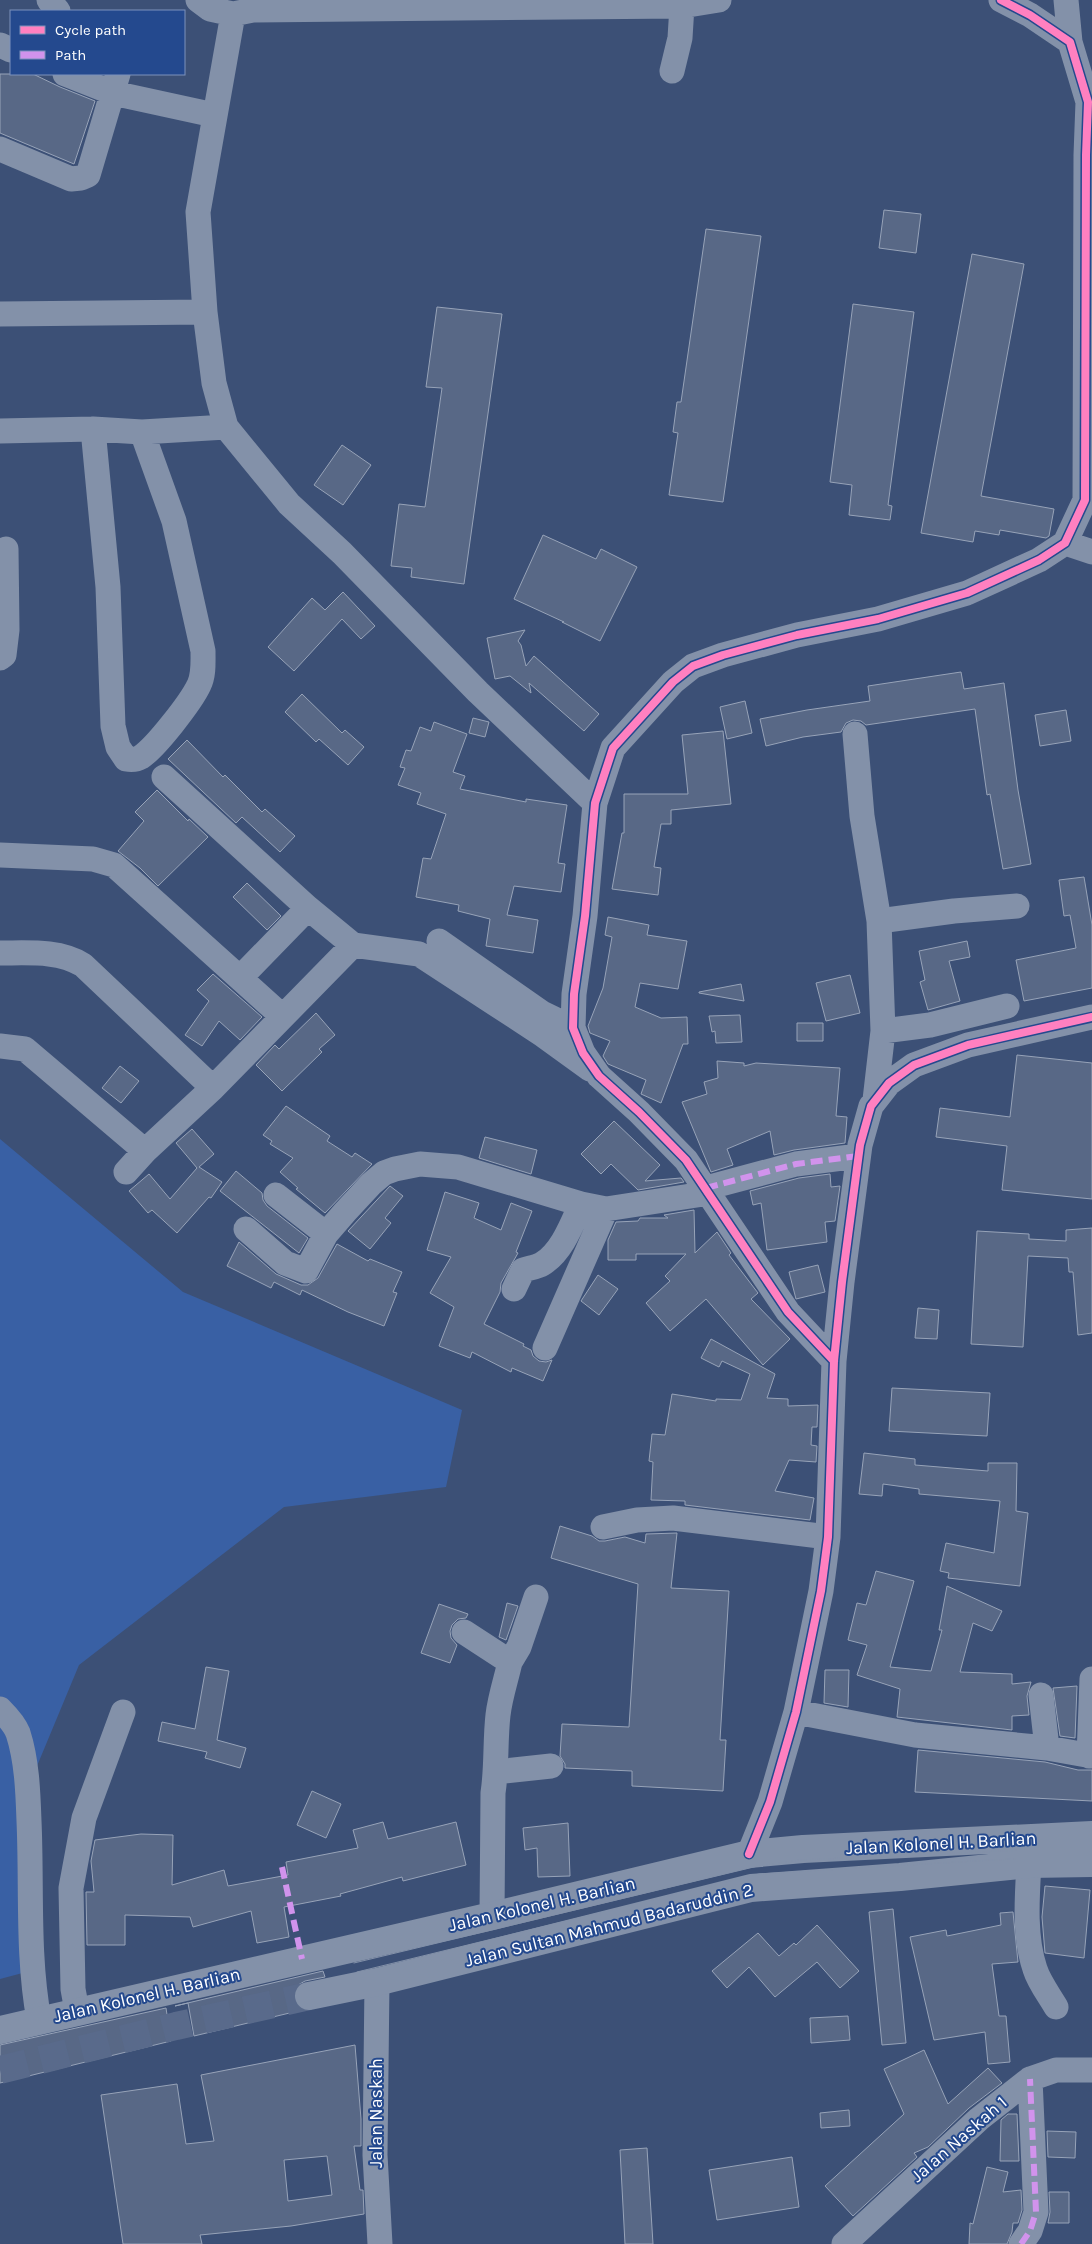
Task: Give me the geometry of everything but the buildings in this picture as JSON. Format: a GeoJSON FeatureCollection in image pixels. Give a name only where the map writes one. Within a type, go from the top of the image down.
{"type":"FeatureCollection","features":[{"type":"Feature","properties":{"kind":"highway","name":"Jalan Kolonel H. Barlian"},"geometry":{"type":"LineString","coordinates":[[0,2030],[492,1916],[749,1854],[804,1849],[1092,1835]]}},
{"type":"Feature","properties":{"kind":"highway","name":"Jalan Sultan Mahmud Badaruddin 2"},"geometry":{"type":"LineString","coordinates":[[309,1996],[377,1982],[751,1888],[900,1877],[1029,1864],[1092,1863]]}},
{"type":"Feature","properties":{"kind":"street"},"geometry":{"type":"LineString","coordinates":[[49,0],[57,10]]}},
{"type":"Feature","properties":{"kind":"street"},"geometry":{"type":"LineString","coordinates":[[595,803],[478,692],[342,553],[289,504],[226,427],[214,382],[205,312],[198,212],[214,115],[227,6],[682,6],[719,0]]}},
{"type":"Feature","properties":{"kind":"street"},"geometry":{"type":"LineString","coordinates":[[1001,0],[1030,15],[1070,42]]}},
{"type":"Feature","properties":{"kind":"street"},"geometry":{"type":"LineString","coordinates":[[599,1076],[583,1053],[573,1028],[574,994],[585,916],[595,803],[612,748],[673,682],[694,666],[723,655],[797,635],[878,619],[967,593],[1040,560],[1065,543],[1085,500],[1089,427],[1085,354],[1086,155],[1090,98],[1070,42],[1066,0]]}},
{"type":"Feature","properties":{"kind":"street"},"geometry":{"type":"LineString","coordinates":[[672,71],[680,38],[682,6]]}},
{"type":"Feature","properties":{"kind":"street"},"geometry":{"type":"LineString","coordinates":[[73,75],[114,80],[214,115]]}},
{"type":"Feature","properties":{"kind":"street"},"geometry":{"type":"LineString","coordinates":[[0,149],[71,179],[88,175],[114,80]]}},
{"type":"Feature","properties":{"kind":"street"},"geometry":{"type":"LineString","coordinates":[[0,314],[205,312]]}},
{"type":"Feature","properties":{"kind":"street"},"geometry":{"type":"LineString","coordinates":[[0,431],[94,439],[144,438],[226,427]]}},
{"type":"Feature","properties":{"kind":"street"},"geometry":{"type":"LineString","coordinates":[[94,439],[108,588],[113,726],[122,754],[126,759],[132,760],[139,758],[150,750],[190,700],[199,684],[203,666],[203,651],[174,522],[144,438]]}},
{"type":"Feature","properties":{"kind":"street"},"geometry":{"type":"LineString","coordinates":[[1065,543],[1092,552]]}},
{"type":"Feature","properties":{"kind":"street"},"geometry":{"type":"LineString","coordinates":[[0,658],[4,655],[7,630],[6,549]]}},
{"type":"Feature","properties":{"kind":"street"},"geometry":{"type":"LineString","coordinates":[[854,734],[862,816],[879,921],[883,1031],[875,1100]]}},
{"type":"Feature","properties":{"kind":"street"},"geometry":{"type":"LineString","coordinates":[[164,777],[308,908],[353,946],[419,954],[542,1035],[599,1076],[639,1112],[686,1160],[708,1190],[788,1312],[834,1361]]}},
{"type":"Feature","properties":{"kind":"street"},"geometry":{"type":"LineString","coordinates":[[0,855],[93,859],[114,864],[282,1016]]}},
{"type":"Feature","properties":{"kind":"street"},"geometry":{"type":"LineString","coordinates":[[879,921],[954,911],[1017,906]]}},
{"type":"Feature","properties":{"kind":"street"},"geometry":{"type":"LineString","coordinates":[[240,978],[308,908]]}},
{"type":"Feature","properties":{"kind":"street"},"geometry":{"type":"LineString","coordinates":[[439,941],[542,1013],[573,1028]]}},
{"type":"Feature","properties":{"kind":"street"},"geometry":{"type":"LineString","coordinates":[[126,1172],[145,1151],[213,1088],[353,946]]}},
{"type":"Feature","properties":{"kind":"street"},"geometry":{"type":"LineString","coordinates":[[0,953],[46,953],[70,957],[83,966],[213,1088]]}},
{"type":"Feature","properties":{"kind":"street"},"geometry":{"type":"LineString","coordinates":[[883,1031],[930,1025],[1007,1006]]}},
{"type":"Feature","properties":{"kind":"street"},"geometry":{"type":"LineString","coordinates":[[749,1854],[770,1802],[796,1712],[821,1591],[828,1537],[834,1361],[858,1156],[871,1106],[889,1083],[914,1065],[968,1045],[1092,1017]]}},
{"type":"Feature","properties":{"kind":"street"},"geometry":{"type":"LineString","coordinates":[[0,1046],[25,1048],[145,1151]]}},
{"type":"Feature","properties":{"kind":"street"},"geometry":{"type":"LineString","coordinates":[[246,1229],[285,1263],[305,1272],[326,1234],[371,1184],[384,1173],[395,1168],[420,1164],[458,1167],[581,1204],[606,1209],[708,1190],[796,1164],[858,1156]]}},
{"type":"Feature","properties":{"kind":"street"},"geometry":{"type":"LineString","coordinates":[[276,1195],[326,1234]]}},
{"type":"Feature","properties":{"kind":"street"},"geometry":{"type":"LineString","coordinates":[[514,1289],[523,1270],[542,1264],[562,1243],[581,1204]]}},
{"type":"Feature","properties":{"kind":"street"},"geometry":{"type":"LineString","coordinates":[[545,1348],[606,1209]]}},
{"type":"Feature","properties":{"kind":"street"},"geometry":{"type":"LineString","coordinates":[[603,1527],[638,1520],[673,1518],[828,1537]]}},
{"type":"Feature","properties":{"kind":"street"},"geometry":{"type":"LineString","coordinates":[[492,1916],[493,1792],[496,1772],[494,1758],[498,1714],[510,1662],[519,1647],[536,1597]]}},
{"type":"Feature","properties":{"kind":"street"},"geometry":{"type":"LineString","coordinates":[[464,1632],[510,1662]]}},
{"type":"Feature","properties":{"kind":"street"},"geometry":{"type":"LineString","coordinates":[[796,1712],[916,1735],[1047,1748],[1090,1756],[1092,1679]]}},
{"type":"Feature","properties":{"kind":"street"},"geometry":{"type":"LineString","coordinates":[[1041,1695],[1047,1748]]}},
{"type":"Feature","properties":{"kind":"street"},"geometry":{"type":"LineString","coordinates":[[0,1709],[17,1732],[28,1786],[31,1928],[35,1997],[40,2020]]}},
{"type":"Feature","properties":{"kind":"street"},"geometry":{"type":"LineString","coordinates":[[77,2011],[73,1989],[70,1888],[84,1818],[116,1730]]}},
{"type":"Feature","properties":{"kind":"street"},"geometry":{"type":"LineString","coordinates":[[496,1772],[551,1766]]}},
{"type":"Feature","properties":{"kind":"street"},"geometry":{"type":"LineString","coordinates":[[1029,1864],[1027,1895],[1030,1947],[1035,1971],[1056,2007]]}},
{"type":"Feature","properties":{"kind":"street","name":"Jalan Naskah"},"geometry":{"type":"LineString","coordinates":[[377,1982],[375,2154],[380,2244]]}},
{"type":"Feature","properties":{"kind":"street","name":"Jalan Naskah 1"},"geometry":{"type":"LineString","coordinates":[[844,2244],[979,2119],[1030,2078],[1056,2070],[1092,2070]]}},
{"type":"Feature","properties":{"kind":"street"},"geometry":{"type":"LineString","coordinates":[[1021,2244],[1030,2232],[1036,2212],[1030,2078]]}},
{"type":"Feature","properties":{"kind":"shaded area"},"geometry":{"type":"Polygon","coordinates":[[[0,1139],[183,1292],[462,1410],[446,1487],[284,1507],[79,1665],[37,1766],[30,1971],[0,1979],[0,1139]]]}},
{"type":"Feature","properties":{"kind":"tunnel"},"geometry":{"type":"LineString","coordinates":[[0,2070],[176,2026],[309,1996]]}},
{"type":"Feature","properties":{"kind":"tram line"},"geometry":{"type":"LineString","coordinates":[[354,1963],[758,1866],[800,1860],[1092,1847]]}},
{"type":"Feature","properties":{"kind":"tram line"},"geometry":{"type":"LineString","coordinates":[[357,1972],[759,1874],[1092,1856]]}},
{"type":"Feature","properties":{"kind":"marked path"},"geometry":{"type":"LineString","coordinates":[[706,1188],[796,1164],[858,1156]]}},
{"type":"Feature","properties":{"kind":"marked path"},"geometry":{"type":"LineString","coordinates":[[282,1867],[302,1959]]}},
{"type":"Feature","properties":{"kind":"marked path"},"geometry":{"type":"LineString","coordinates":[[1021,2244],[1030,2231],[1036,2212],[1030,2079]]}},
{"type":"Feature","properties":{"kind":"cycle path"},"geometry":{"type":"LineString","coordinates":[[834,1361],[788,1312],[686,1160],[639,1112],[599,1076],[583,1053],[573,1028],[574,994],[585,916],[595,803],[613,748],[673,682],[693,666],[723,655],[797,635],[878,619],[967,593],[1039,560],[1065,543],[1085,500],[1086,155],[1088,102],[1070,42],[1030,15],[1001,0]]}},
{"type":"Feature","properties":{"kind":"cycle path"},"geometry":{"type":"LineString","coordinates":[[749,1854],[770,1802],[796,1712],[821,1591],[828,1537],[834,1361],[842,1282],[860,1145],[871,1106],[889,1083],[914,1065],[968,1045],[1092,1017]]}}]}
